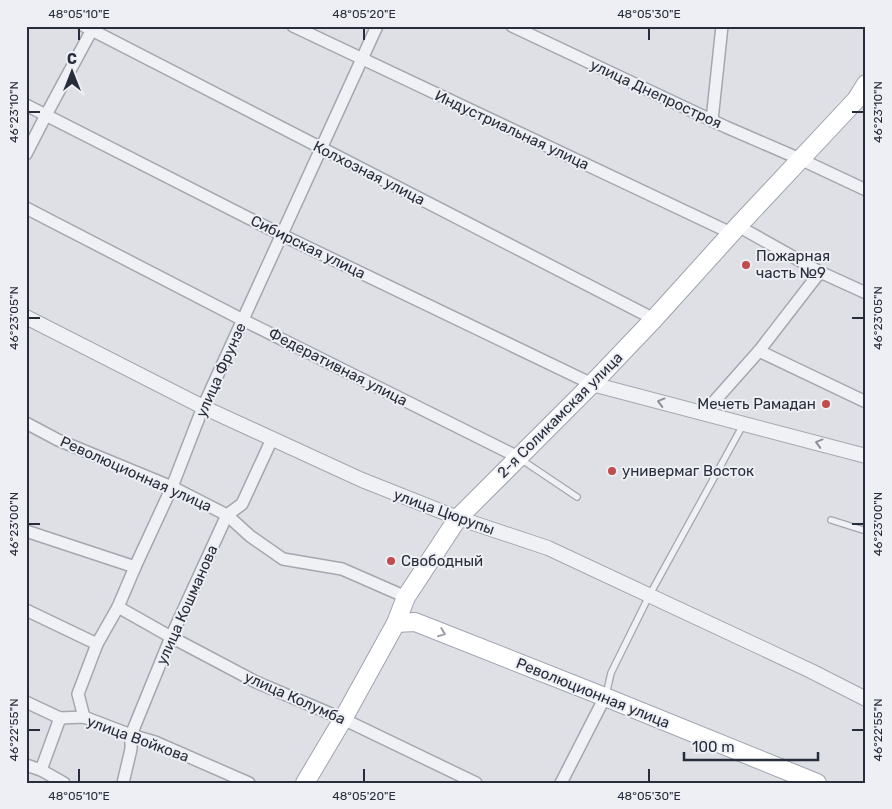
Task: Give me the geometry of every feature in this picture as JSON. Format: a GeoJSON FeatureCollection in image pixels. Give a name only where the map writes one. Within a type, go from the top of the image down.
{"type":"FeatureCollection","features":[{"type":"Feature","properties":{"kind":"main road","name":"2-я Соликамская улица"},"geometry":{"type":"LineString","coordinates":[[305,783],[396,623],[406,597],[458,518],[654,319],[856,100],[866,84]]}},
{"type":"Feature","properties":{"kind":"main road","name":"Революционная улица"},"geometry":{"type":"LineString","coordinates":[[396,623],[415,622],[817,783]]}},
{"type":"Feature","properties":{"kind":"street","name":"Индустриальная улица"},"geometry":{"type":"LineString","coordinates":[[293,26],[735,230],[866,293]]}},
{"type":"Feature","properties":{"kind":"street","name":"улица Фрунзе"},"geometry":{"type":"LineString","coordinates":[[84,717],[78,694],[97,644],[118,607],[172,487],[203,406],[377,26]]}},
{"type":"Feature","properties":{"kind":"street","name":"улица Днепростроя"},"geometry":{"type":"LineString","coordinates":[[512,26],[726,127],[866,190]]}},
{"type":"Feature","properties":{"kind":"street"},"geometry":{"type":"LineString","coordinates":[[712,120],[722,26]]}},
{"type":"Feature","properties":{"kind":"street"},"geometry":{"type":"LineString","coordinates":[[26,154],[90,28]]}},
{"type":"Feature","properties":{"kind":"street","name":"Колхозная улица"},"geometry":{"type":"LineString","coordinates":[[90,28],[654,319]]}},
{"type":"Feature","properties":{"kind":"street","name":"Сибирская улица"},"geometry":{"type":"LineString","coordinates":[[26,105],[282,235],[592,384]]}},
{"type":"Feature","properties":{"kind":"street","name":"Федеративная улица"},"geometry":{"type":"LineString","coordinates":[[26,208],[243,320],[518,457]]}},
{"type":"Feature","properties":{"kind":"street"},"geometry":{"type":"LineString","coordinates":[[704,413],[759,351],[820,272]]}},
{"type":"Feature","properties":{"kind":"street","name":"улица Цюрупы"},"geometry":{"type":"LineString","coordinates":[[26,317],[203,406],[362,480],[458,518],[548,548],[811,671],[866,699]]}},
{"type":"Feature","properties":{"kind":"street"},"geometry":{"type":"LineString","coordinates":[[759,351],[866,402]]}},
{"type":"Feature","properties":{"kind":"street"},"geometry":{"type":"LineString","coordinates":[[592,384],[866,456]]}},
{"type":"Feature","properties":{"kind":"street","name":"Революционная улица"},"geometry":{"type":"LineString","coordinates":[[26,423],[58,440],[172,487],[227,515],[250,536],[283,559],[342,569],[406,597]]}},
{"type":"Feature","properties":{"kind":"street","name":"улица Кошманова"},"geometry":{"type":"LineString","coordinates":[[123,783],[131,748],[131,736],[171,637],[227,515],[242,504],[272,439]]}},
{"type":"Feature","properties":{"kind":"street"},"geometry":{"type":"LineString","coordinates":[[26,531],[135,567]]}},
{"type":"Feature","properties":{"kind":"street","name":"улица Колумба"},"geometry":{"type":"LineString","coordinates":[[118,607],[256,682],[343,719],[476,783]]}},
{"type":"Feature","properties":{"kind":"street"},"geometry":{"type":"LineString","coordinates":[[26,610],[97,644]]}},
{"type":"Feature","properties":{"kind":"street"},"geometry":{"type":"LineString","coordinates":[[561,783],[605,697]]}},
{"type":"Feature","properties":{"kind":"street","name":"улица Войкова"},"geometry":{"type":"LineString","coordinates":[[26,702],[60,718],[84,717],[131,736],[155,742],[249,783]]}},
{"type":"Feature","properties":{"kind":"street"},"geometry":{"type":"LineString","coordinates":[[41,770],[60,718]]}},
{"type":"Feature","properties":{"kind":"street"},"geometry":{"type":"LineString","coordinates":[[26,765],[41,770],[64,783]]}},
{"type":"Feature","properties":{"kind":"lane"},"geometry":{"type":"LineString","coordinates":[[605,697],[611,673],[649,596],[744,424]]}},
{"type":"Feature","properties":{"kind":"lane"},"geometry":{"type":"LineString","coordinates":[[518,457],[577,497]]}},
{"type":"Feature","properties":{"kind":"lane"},"geometry":{"type":"LineString","coordinates":[[831,520],[866,532]]}},
{"type":"Feature","properties":{"kind":"place","name":"Пожарная часть №9"},"geometry":{"type":"Point","coordinates":[746,265]}},
{"type":"Feature","properties":{"kind":"place","name":"Мечеть Рамадан"},"geometry":{"type":"Point","coordinates":[826,404]}},
{"type":"Feature","properties":{"kind":"place","name":"универмаг Восток"},"geometry":{"type":"Point","coordinates":[612,471]}},
{"type":"Feature","properties":{"kind":"place","name":"Свободный"},"geometry":{"type":"Point","coordinates":[391,561]}}]}
